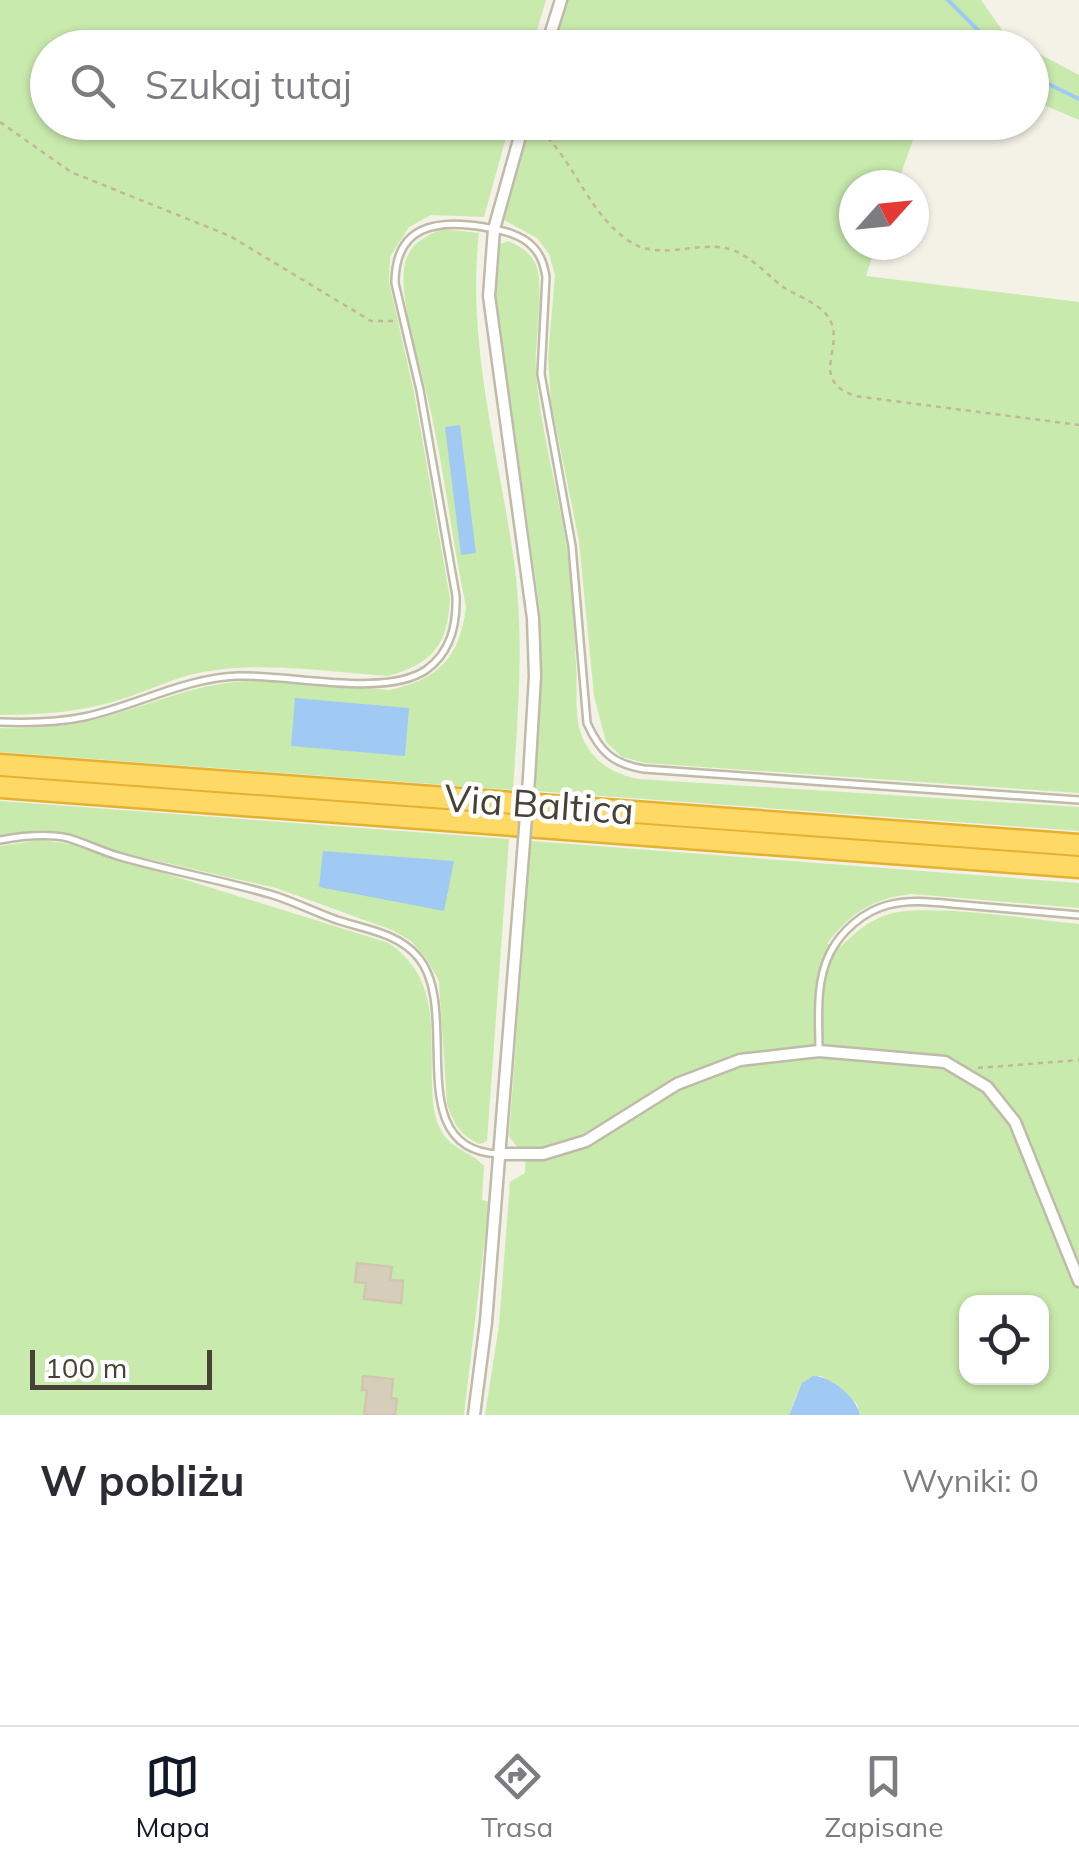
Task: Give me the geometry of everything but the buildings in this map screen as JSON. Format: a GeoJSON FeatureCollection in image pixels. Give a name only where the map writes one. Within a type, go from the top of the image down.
{"type":"FeatureCollection","features":[{"type":"Feature","properties":{"kind":"highway","name":"Via Baltica"},"geometry":{"type":"LineString","coordinates":[[0,765],[1079,846]]}},
{"type":"Feature","properties":{"kind":"highway","name":"Via Baltica"},"geometry":{"type":"LineString","coordinates":[[0,787],[1079,867]]}},
{"type":"Feature","properties":{"kind":"street"},"geometry":{"type":"LineString","coordinates":[[551,30],[560,0]]}},
{"type":"Feature","properties":{"kind":"street"},"geometry":{"type":"LineString","coordinates":[[474,1415],[486,1322],[534,676],[533,618],[489,296],[494,229],[521,140]]}},
{"type":"Feature","properties":{"kind":"street"},"geometry":{"type":"LineString","coordinates":[[499,1154],[543,1154],[586,1140],[646,1101],[706,1071],[740,1060],[818,1051],[923,1058],[962,1070],[987,1087],[1015,1122],[1079,1281]]}},
{"type":"Feature","properties":{"kind":"lane"},"geometry":{"type":"LineString","coordinates":[[0,722],[82,718],[225,676],[390,683],[425,670],[441,656],[451,640],[457,618],[456,596],[395,267],[408,241],[421,229],[440,222],[494,229],[520,237],[533,246],[543,262],[546,277],[541,374],[572,546],[587,724],[596,745],[610,758],[624,766],[644,769],[1079,800]]}},
{"type":"Feature","properties":{"kind":"lane"},"geometry":{"type":"LineString","coordinates":[[0,840],[41,835],[67,838],[118,856],[274,896],[399,941],[429,972],[445,1122],[464,1145],[499,1154]]}},
{"type":"Feature","properties":{"kind":"lane"},"geometry":{"type":"LineString","coordinates":[[818,1051],[819,994],[830,952],[845,931],[865,915],[888,905],[918,902],[1079,914]]}},
{"type":"Feature","properties":{"kind":"path"},"geometry":{"type":"LineString","coordinates":[[0,122],[71,172],[230,236],[371,322],[402,320]]}},
{"type":"Feature","properties":{"kind":"path"},"geometry":{"type":"LineString","coordinates":[[548,140],[562,151],[599,212],[632,243],[665,252],[729,248],[749,258],[785,288],[830,317],[836,340],[830,379],[838,390],[855,396],[1079,424]]}},
{"type":"Feature","properties":{"kind":"path"},"geometry":{"type":"LineString","coordinates":[[962,1070],[1079,1060]]}},
{"type":"Feature","properties":{"kind":"green space"},"geometry":{"type":"Polygon","coordinates":[[[0,0],[546,0],[537,30],[30,30],[30,140],[505,140],[484,217],[431,215],[409,227],[390,257],[389,282],[414,392],[450,598],[446,628],[435,650],[416,665],[388,676],[295,668],[226,669],[182,677],[92,707],[0,715],[0,0]]]}},
{"type":"Feature","properties":{"kind":"green space"},"geometry":{"type":"Polygon","coordinates":[[[567,0],[981,0],[1002,30],[558,30],[567,0]]]}},
{"type":"Feature","properties":{"kind":"green space"},"geometry":{"type":"Polygon","coordinates":[[[1049,59],[1079,75],[1079,120],[1049,107],[1049,59]]]}},
{"type":"Feature","properties":{"kind":"green space"},"geometry":{"type":"Polygon","coordinates":[[[526,140],[913,140],[902,170],[839,170],[839,260],[871,260],[866,276],[1079,302],[1079,793],[645,763],[622,757],[606,742],[594,696],[579,541],[551,402],[548,358],[555,275],[549,254],[537,238],[504,220],[526,140]]]}},
{"type":"Feature","properties":{"kind":"green space"},"geometry":{"type":"Polygon","coordinates":[[[442,229],[479,233],[476,275],[481,359],[518,596],[519,679],[513,790],[0,752],[0,728],[86,721],[180,693],[241,682],[283,681],[390,690],[422,679],[444,663],[458,640],[466,607],[403,278],[407,257],[414,246],[442,229]]]}},
{"type":"Feature","properties":{"kind":"green space"},"geometry":{"type":"Polygon","coordinates":[[[508,241],[531,257],[539,275],[538,393],[569,569],[578,724],[594,756],[614,771],[638,779],[1079,807],[1079,831],[535,791],[542,673],[540,611],[496,297],[500,244],[508,241]]]}},
{"type":"Feature","properties":{"kind":"green space"},"geometry":{"type":"Polygon","coordinates":[[[0,773],[511,811],[511,818],[0,780],[0,773]]]}},
{"type":"Feature","properties":{"kind":"green space"},"geometry":{"type":"Polygon","coordinates":[[[0,801],[509,839],[487,1141],[480,1144],[467,1137],[447,1104],[439,981],[411,941],[392,930],[276,888],[119,852],[67,833],[42,830],[0,835],[0,801]]]}},
{"type":"Feature","properties":{"kind":"green space"},"geometry":{"type":"Polygon","coordinates":[[[41,840],[70,844],[389,943],[417,973],[429,1007],[437,1121],[451,1143],[484,1166],[482,1200],[489,1202],[464,1415],[0,1415],[0,846],[41,840]]]}},
{"type":"Feature","properties":{"kind":"green space"},"geometry":{"type":"Polygon","coordinates":[[[531,841],[1079,883],[1079,908],[898,896],[864,909],[827,944],[841,946],[873,921],[903,911],[952,911],[1079,924],[1079,1415],[860,1415],[857,1404],[822,1376],[804,1384],[789,1415],[485,1415],[499,1325],[510,1182],[525,1173],[526,1148],[518,1148],[509,1136],[531,841]]]}},
{"type":"Feature","properties":{"kind":"water"},"geometry":{"type":"Polygon","coordinates":[[[460,425],[476,553],[461,555],[445,427],[460,425]]]}},
{"type":"Feature","properties":{"kind":"water"},"geometry":{"type":"Polygon","coordinates":[[[295,698],[409,708],[405,756],[291,746],[295,698]]]}},
{"type":"Feature","properties":{"kind":"water"},"geometry":{"type":"Polygon","coordinates":[[[323,851],[454,861],[444,911],[319,887],[323,851]]]}},
{"type":"Feature","properties":{"kind":"water"},"geometry":{"type":"Polygon","coordinates":[[[813,1376],[842,1389],[854,1401],[860,1415],[789,1415],[802,1383],[813,1376]]]}},
{"type":"Feature","properties":{"kind":"waterway"},"geometry":{"type":"LineString","coordinates":[[948,0],[978,30]]}},
{"type":"Feature","properties":{"kind":"waterway"},"geometry":{"type":"LineString","coordinates":[[1049,84],[1079,99]]}}]}
